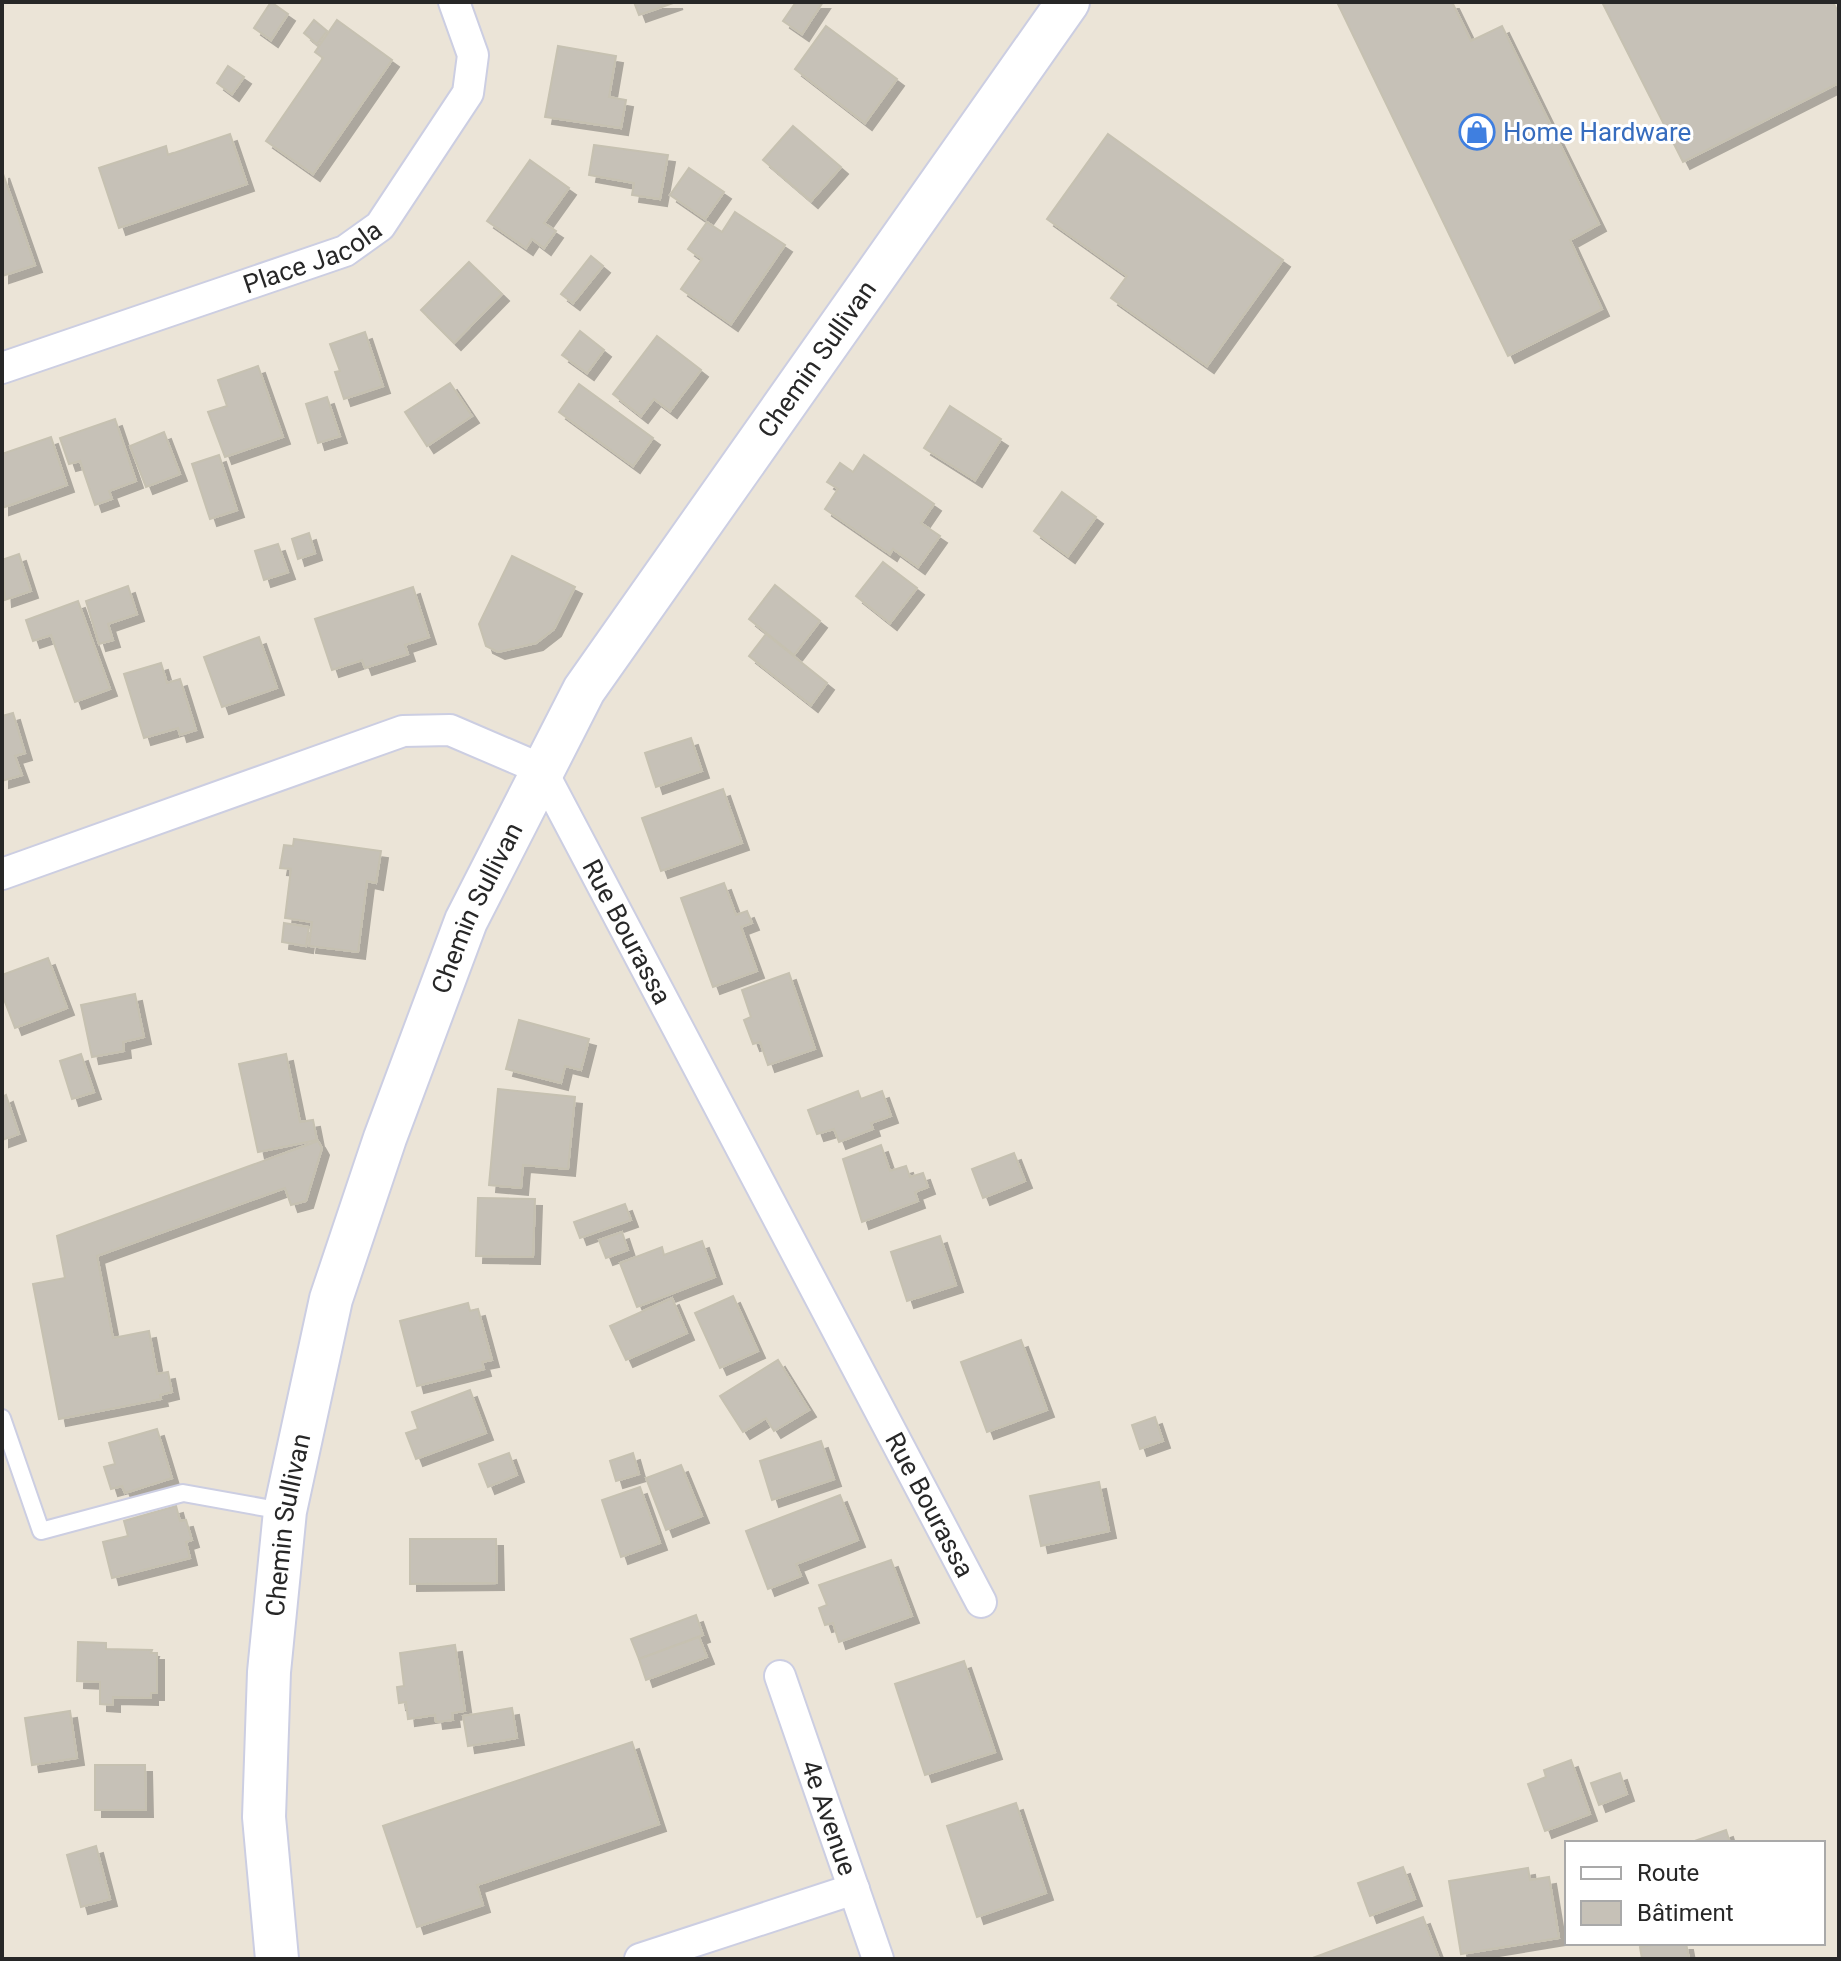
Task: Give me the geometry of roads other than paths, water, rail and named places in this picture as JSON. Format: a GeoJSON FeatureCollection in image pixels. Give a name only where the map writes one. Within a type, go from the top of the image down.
{"type":"FeatureCollection","features":[{"type":"Feature","properties":{"kind":"main road","name":"Chemin Sullivan"},"geometry":{"type":"LineString","coordinates":[[277,1959],[264,1817],[269,1672],[285,1511],[331,1299],[385,1138],[466,921],[584,690],[1068,2]]}},
{"type":"Feature","properties":{"kind":"street","name":"Place Jacola"},"geometry":{"type":"LineString","coordinates":[[2,368],[345,251],[380,226],[468,93],[473,55],[454,2]]}},
{"type":"Feature","properties":{"kind":"street"},"geometry":{"type":"LineString","coordinates":[[2,874],[403,731],[450,730],[541,769]]}},
{"type":"Feature","properties":{"kind":"street","name":"Rue Bourassa"},"geometry":{"type":"LineString","coordinates":[[541,769],[981,1602]]}},
{"type":"Feature","properties":{"kind":"street","name":"4e Avenue"},"geometry":{"type":"LineString","coordinates":[[780,1676],[878,1959]]}},
{"type":"Feature","properties":{"kind":"street"},"geometry":{"type":"LineString","coordinates":[[640,1959],[854,1889]]}},
{"type":"Feature","properties":{"kind":"lane"},"geometry":{"type":"LineString","coordinates":[[2,1418],[41,1531],[183,1493],[285,1511]]}},
{"type":"Feature","properties":{"kind":"place","name":"Home Hardware"},"geometry":{"type":"Point","coordinates":[1477,132]}}]}
